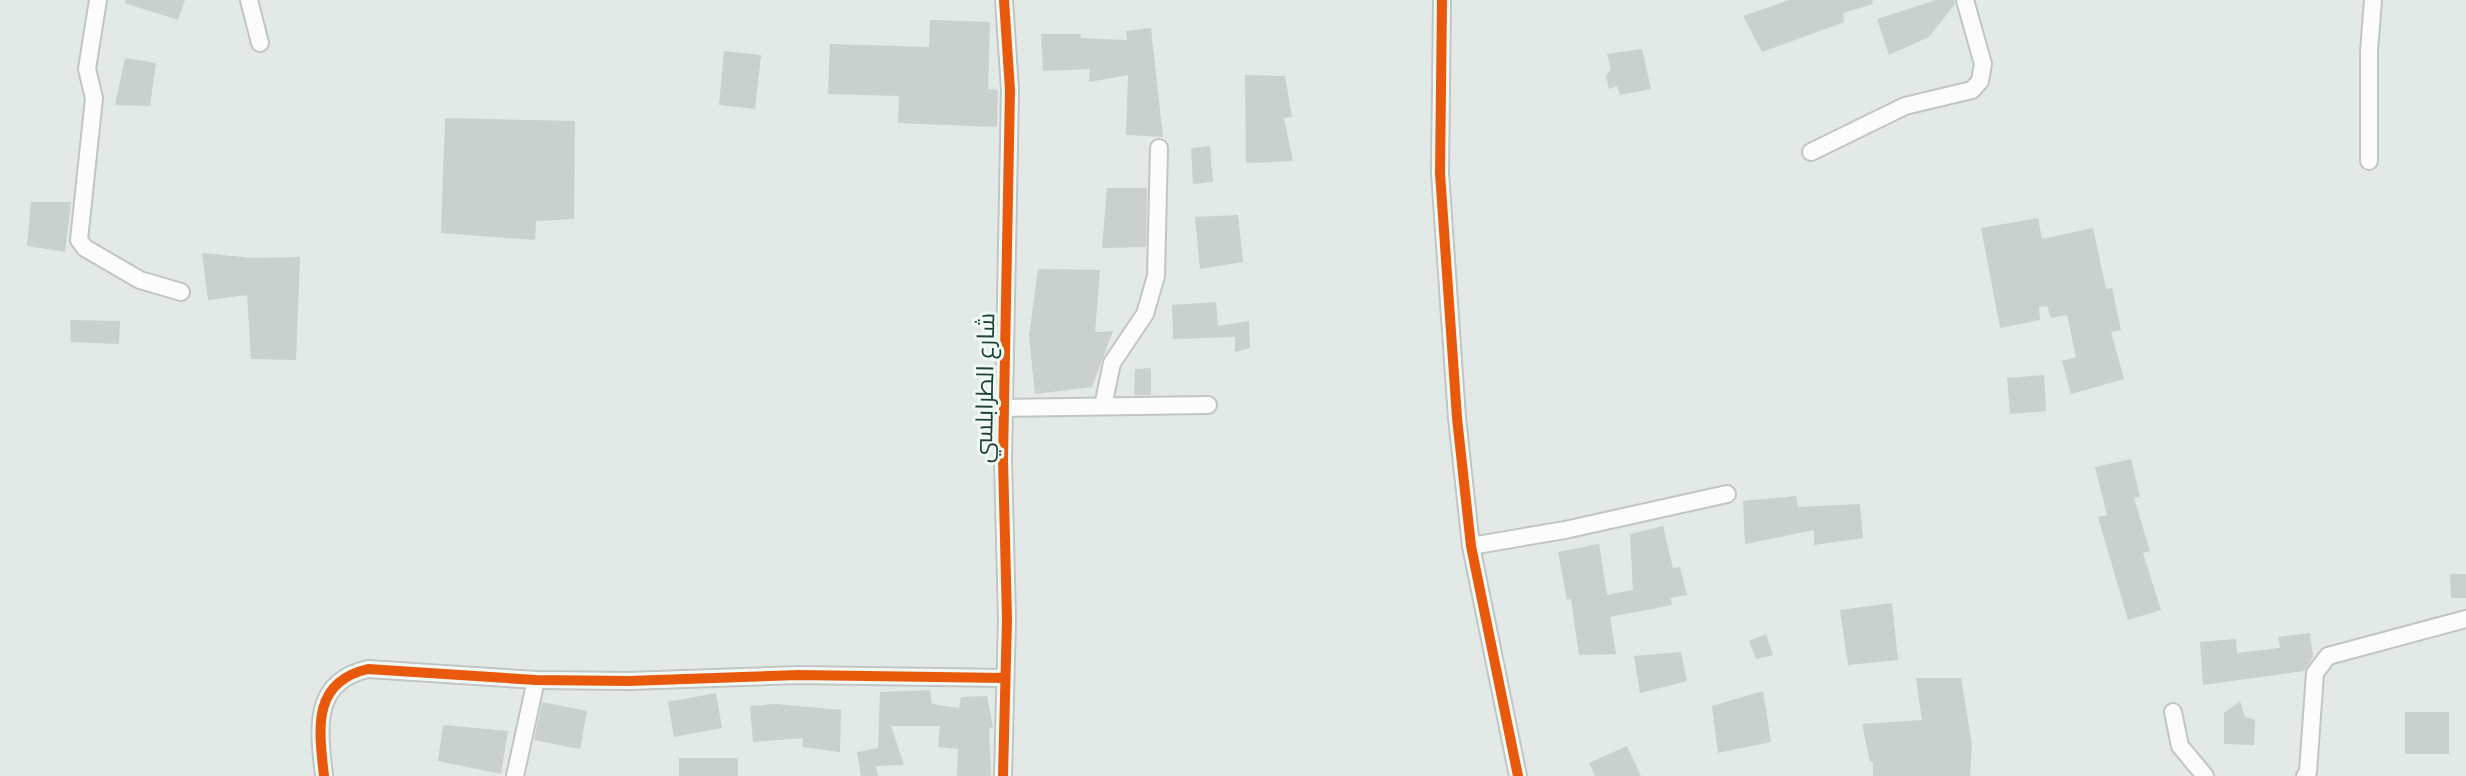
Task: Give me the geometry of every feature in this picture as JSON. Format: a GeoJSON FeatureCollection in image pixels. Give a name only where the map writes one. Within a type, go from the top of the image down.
{"type":"FeatureCollection","features":[{"type":"Feature","properties":{"kind":"street"},"geometry":{"type":"LineString","coordinates":[[98,0],[87,69],[94,98],[79,240],[85,248],[140,280],[181,292]]}},
{"type":"Feature","properties":{"kind":"street"},"geometry":{"type":"LineString","coordinates":[[249,0],[260,43]]}},
{"type":"Feature","properties":{"kind":"street","name":"شارع الطرابلسي"},"geometry":{"type":"LineString","coordinates":[[1003,776],[1004,408],[1010,90],[1004,0]]}},
{"type":"Feature","properties":{"kind":"street"},"geometry":{"type":"LineString","coordinates":[[1442,0],[1440,173],[1457,418],[1471,546],[1518,776]]}},
{"type":"Feature","properties":{"kind":"street"},"geometry":{"type":"LineString","coordinates":[[1811,152],[1905,106],[1972,90],[1980,81],[1983,64],[1965,0]]}},
{"type":"Feature","properties":{"kind":"street"},"geometry":{"type":"LineString","coordinates":[[2369,161],[2369,51],[2373,0]]}},
{"type":"Feature","properties":{"kind":"street"},"geometry":{"type":"LineString","coordinates":[[1103,406],[1112,363],[1145,314],[1156,276],[1159,148]]}},
{"type":"Feature","properties":{"kind":"street"},"geometry":{"type":"LineString","coordinates":[[1004,408],[1208,405]]}},
{"type":"Feature","properties":{"kind":"street"},"geometry":{"type":"LineString","coordinates":[[1471,546],[1565,530],[1727,494]]}},
{"type":"Feature","properties":{"kind":"street"},"geometry":{"type":"LineString","coordinates":[[2305,776],[2308,772],[2315,673],[2328,656],[2466,619]]}},
{"type":"Feature","properties":{"kind":"street"},"geometry":{"type":"LineString","coordinates":[[324,776],[320,735],[322,706],[335,685],[350,673],[399,669],[536,680],[629,681],[798,675],[1005,678]]}},
{"type":"Feature","properties":{"kind":"street"},"geometry":{"type":"LineString","coordinates":[[515,776],[536,680]]}},
{"type":"Feature","properties":{"kind":"street"},"geometry":{"type":"LineString","coordinates":[[2173,712],[2180,746],[2205,776]]}},
{"type":"Feature","properties":{"kind":"building"},"geometry":{"type":"Polygon","coordinates":[[[126,0],[185,0],[178,20],[125,3],[126,0]]]}},
{"type":"Feature","properties":{"kind":"building"},"geometry":{"type":"Polygon","coordinates":[[[1789,0],[1872,0],[1873,4],[1843,13],[1844,22],[1762,52],[1743,16],[1789,0]]]}},
{"type":"Feature","properties":{"kind":"building"},"geometry":{"type":"Polygon","coordinates":[[[1936,0],[1954,0],[1955,4],[1929,37],[1889,55],[1877,19],[1936,0]]]}},
{"type":"Feature","properties":{"kind":"building"},"geometry":{"type":"Polygon","coordinates":[[[930,20],[990,22],[988,89],[998,90],[997,127],[898,123],[899,96],[828,94],[830,44],[929,47],[930,20]]]}},
{"type":"Feature","properties":{"kind":"building"},"geometry":{"type":"Polygon","coordinates":[[[1151,28],[1163,137],[1126,135],[1128,75],[1089,82],[1090,69],[1043,71],[1041,34],[1080,34],[1081,38],[1127,40],[1126,31],[1151,28]]]}},
{"type":"Feature","properties":{"kind":"building"},"geometry":{"type":"Polygon","coordinates":[[[1642,49],[1651,89],[1620,95],[1617,86],[1609,89],[1606,75],[1611,70],[1607,54],[1642,49]]]}},
{"type":"Feature","properties":{"kind":"building"},"geometry":{"type":"Polygon","coordinates":[[[724,51],[761,55],[755,109],[719,105],[724,51]]]}},
{"type":"Feature","properties":{"kind":"building"},"geometry":{"type":"Polygon","coordinates":[[[125,58],[156,63],[150,106],[115,105],[125,58]]]}},
{"type":"Feature","properties":{"kind":"building"},"geometry":{"type":"Polygon","coordinates":[[[1245,75],[1285,76],[1292,117],[1284,118],[1293,161],[1246,163],[1245,75]]]}},
{"type":"Feature","properties":{"kind":"building"},"geometry":{"type":"Polygon","coordinates":[[[445,118],[575,121],[574,219],[536,221],[535,240],[441,233],[445,118]]]}},
{"type":"Feature","properties":{"kind":"building"},"geometry":{"type":"Polygon","coordinates":[[[1210,146],[1213,182],[1193,184],[1191,148],[1210,146]]]}},
{"type":"Feature","properties":{"kind":"building"},"geometry":{"type":"Polygon","coordinates":[[[1107,188],[1147,188],[1146,247],[1102,248],[1107,188]]]}},
{"type":"Feature","properties":{"kind":"building"},"geometry":{"type":"Polygon","coordinates":[[[31,202],[71,202],[65,252],[27,246],[31,202]]]}},
{"type":"Feature","properties":{"kind":"building"},"geometry":{"type":"Polygon","coordinates":[[[1238,215],[1243,262],[1200,269],[1195,217],[1238,215]]]}},
{"type":"Feature","properties":{"kind":"building"},"geometry":{"type":"Polygon","coordinates":[[[2038,218],[2042,239],[2093,228],[2106,289],[2112,288],[2121,330],[2111,332],[2124,379],[2071,394],[2062,361],[2076,357],[2067,315],[2051,318],[2047,306],[2039,307],[2040,320],[2000,328],[1981,228],[2038,218]]]}},
{"type":"Feature","properties":{"kind":"building"},"geometry":{"type":"Polygon","coordinates":[[[202,253],[253,258],[300,257],[296,360],[251,359],[247,295],[208,300],[202,253]]]}},
{"type":"Feature","properties":{"kind":"building"},"geometry":{"type":"Polygon","coordinates":[[[1038,269],[1100,270],[1095,332],[1113,331],[1092,387],[1035,394],[1029,336],[1038,269]]]}},
{"type":"Feature","properties":{"kind":"building"},"geometry":{"type":"Polygon","coordinates":[[[1216,302],[1218,326],[1249,321],[1250,348],[1235,352],[1235,337],[1173,339],[1172,305],[1216,302]]]}},
{"type":"Feature","properties":{"kind":"building"},"geometry":{"type":"Polygon","coordinates":[[[70,320],[120,321],[119,344],[71,342],[70,320]]]}},
{"type":"Feature","properties":{"kind":"building"},"geometry":{"type":"Polygon","coordinates":[[[1151,368],[1151,395],[1134,395],[1135,369],[1151,368]]]}},
{"type":"Feature","properties":{"kind":"building"},"geometry":{"type":"Polygon","coordinates":[[[2044,375],[2046,411],[2010,414],[2007,378],[2044,375]]]}},
{"type":"Feature","properties":{"kind":"building"},"geometry":{"type":"Polygon","coordinates":[[[2131,459],[2140,497],[2134,498],[2150,551],[2143,553],[2161,610],[2128,620],[2098,517],[2107,515],[2095,467],[2131,459]]]}},
{"type":"Feature","properties":{"kind":"building"},"geometry":{"type":"Polygon","coordinates":[[[1796,496],[1798,507],[1860,504],[1863,538],[1814,545],[1814,530],[1745,544],[1743,501],[1796,496]]]}},
{"type":"Feature","properties":{"kind":"building"},"geometry":{"type":"Polygon","coordinates":[[[1663,526],[1673,568],[1680,567],[1687,595],[1670,598],[1672,605],[1610,617],[1616,654],[1579,655],[1571,599],[1567,600],[1558,552],[1599,544],[1607,595],[1633,590],[1630,534],[1663,526]]]}},
{"type":"Feature","properties":{"kind":"building"},"geometry":{"type":"Polygon","coordinates":[[[2450,574],[2466,574],[2466,598],[2451,598],[2450,574]]]}},
{"type":"Feature","properties":{"kind":"building"},"geometry":{"type":"Polygon","coordinates":[[[1892,603],[1898,660],[1848,665],[1840,610],[1892,603]]]}},
{"type":"Feature","properties":{"kind":"building"},"geometry":{"type":"Polygon","coordinates":[[[2310,633],[2313,657],[2304,671],[2203,685],[2200,642],[2236,639],[2237,653],[2280,648],[2278,637],[2310,633]]]}},
{"type":"Feature","properties":{"kind":"building"},"geometry":{"type":"Polygon","coordinates":[[[1766,634],[1773,655],[1756,659],[1749,641],[1766,634]]]}},
{"type":"Feature","properties":{"kind":"building"},"geometry":{"type":"Polygon","coordinates":[[[1681,652],[1687,681],[1640,693],[1634,656],[1681,652]]]}},
{"type":"Feature","properties":{"kind":"building"},"geometry":{"type":"Polygon","coordinates":[[[1916,678],[1961,678],[1972,745],[1970,776],[1873,776],[1873,762],[1870,762],[1862,724],[1922,720],[1916,678]]]}},
{"type":"Feature","properties":{"kind":"building"},"geometry":{"type":"Polygon","coordinates":[[[930,690],[932,704],[959,708],[961,697],[987,696],[993,727],[989,728],[991,776],[957,776],[958,749],[938,747],[940,726],[891,726],[904,765],[876,766],[878,776],[861,776],[857,752],[878,748],[880,692],[930,690]]]}},
{"type":"Feature","properties":{"kind":"building"},"geometry":{"type":"Polygon","coordinates":[[[1763,691],[1771,742],[1718,753],[1712,706],[1763,691]]]}},
{"type":"Feature","properties":{"kind":"building"},"geometry":{"type":"Polygon","coordinates":[[[716,693],[722,728],[674,737],[668,702],[716,693]]]}},
{"type":"Feature","properties":{"kind":"building"},"geometry":{"type":"Polygon","coordinates":[[[2240,701],[2245,717],[2255,720],[2254,745],[2224,744],[2224,713],[2240,701]]]}},
{"type":"Feature","properties":{"kind":"building"},"geometry":{"type":"Polygon","coordinates":[[[542,702],[587,711],[580,749],[534,740],[542,702]]]}},
{"type":"Feature","properties":{"kind":"building"},"geometry":{"type":"Polygon","coordinates":[[[775,704],[841,710],[840,752],[802,747],[803,738],[753,742],[750,706],[775,704]]]}},
{"type":"Feature","properties":{"kind":"building"},"geometry":{"type":"Polygon","coordinates":[[[2405,712],[2449,712],[2449,754],[2405,754],[2405,712]]]}},
{"type":"Feature","properties":{"kind":"building"},"geometry":{"type":"Polygon","coordinates":[[[443,725],[508,731],[501,774],[438,761],[443,725]]]}},
{"type":"Feature","properties":{"kind":"building"},"geometry":{"type":"Polygon","coordinates":[[[1627,746],[1641,776],[1595,776],[1589,763],[1627,746]]]}},
{"type":"Feature","properties":{"kind":"building"},"geometry":{"type":"Polygon","coordinates":[[[679,758],[738,758],[738,776],[679,776],[679,758]]]}},
{"type":"Feature","properties":{"kind":"cycle path"},"geometry":{"type":"LineString","coordinates":[[1003,776],[1007,619],[1003,459],[1010,90],[1004,0]]}},
{"type":"Feature","properties":{"kind":"cycle path"},"geometry":{"type":"LineString","coordinates":[[1442,0],[1440,173],[1457,418],[1471,546],[1518,776]]}},
{"type":"Feature","properties":{"kind":"cycle path"},"geometry":{"type":"LineString","coordinates":[[324,776],[321,725],[328,696],[336,685],[350,675],[368,669],[536,680],[629,681],[798,675],[1005,678]]}}]}
